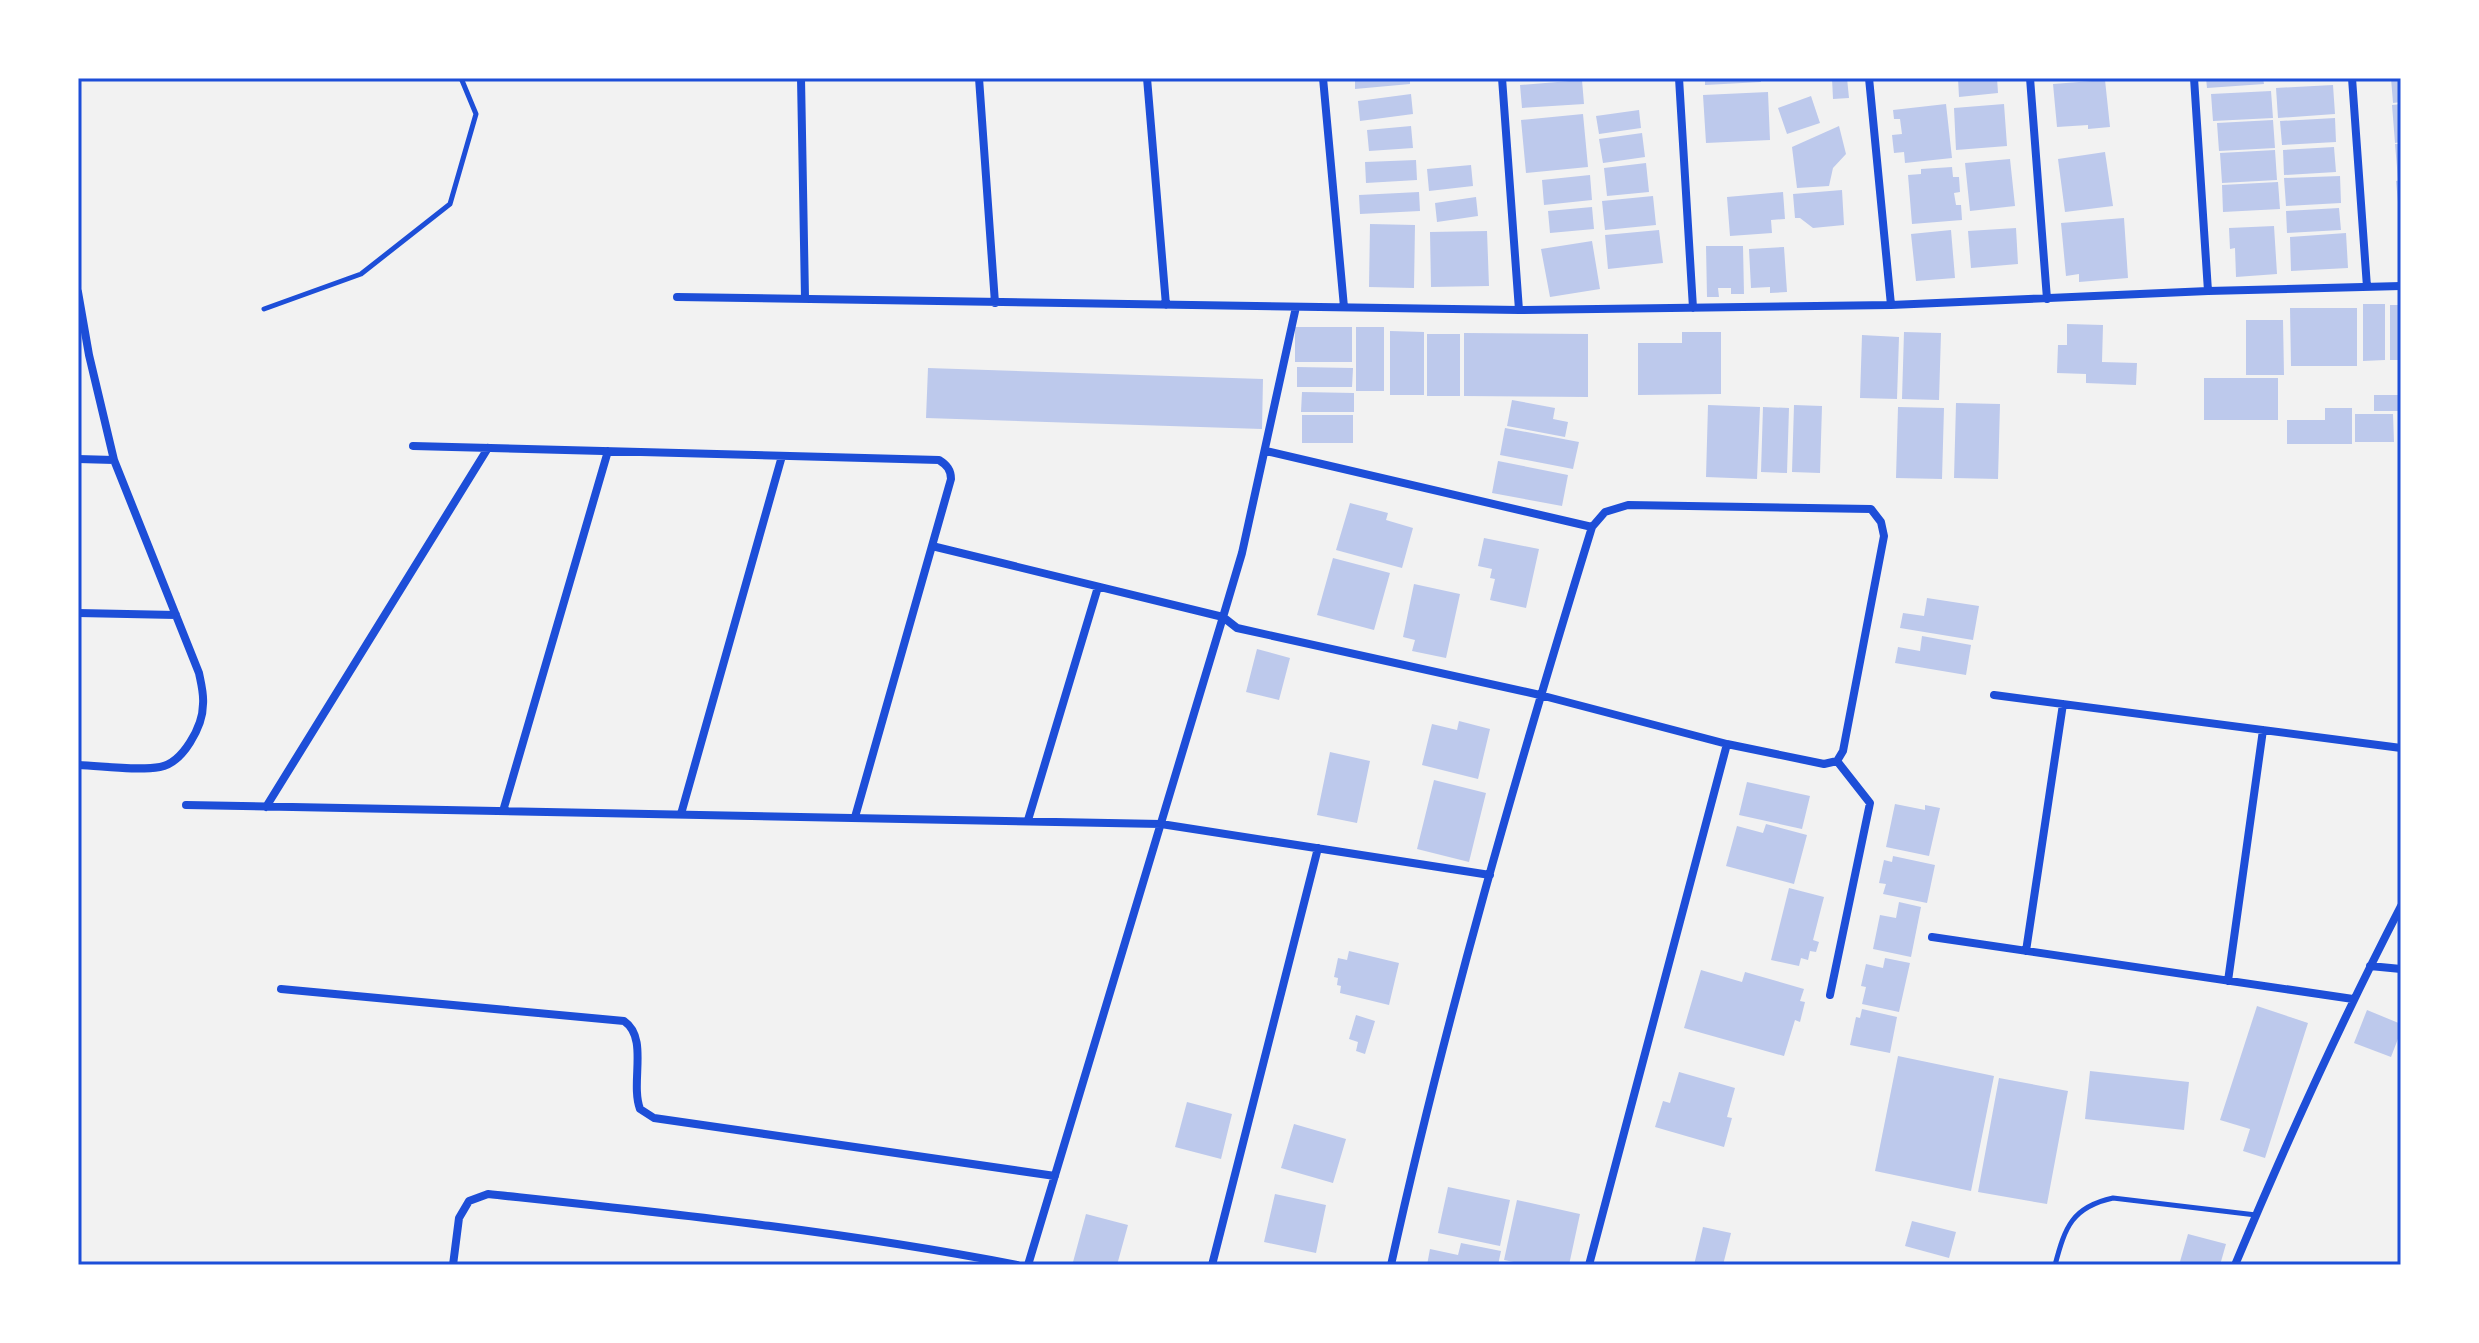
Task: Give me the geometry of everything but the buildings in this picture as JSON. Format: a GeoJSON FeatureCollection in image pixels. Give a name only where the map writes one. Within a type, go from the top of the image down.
{"type":"FeatureCollection","features":[{"type":"Feature","properties":{"kind":"street"},"geometry":{"type":"LineString","coordinates":[[801,78],[805,298]]}},
{"type":"Feature","properties":{"kind":"street"},"geometry":{"type":"LineString","coordinates":[[979,78],[995,303]]}},
{"type":"Feature","properties":{"kind":"street"},"geometry":{"type":"LineString","coordinates":[[1147,78],[1166,305]]}},
{"type":"Feature","properties":{"kind":"street"},"geometry":{"type":"LineString","coordinates":[[1323,78],[1344,307]]}},
{"type":"Feature","properties":{"kind":"street"},"geometry":{"type":"LineString","coordinates":[[1502,78],[1519,310]]}},
{"type":"Feature","properties":{"kind":"street"},"geometry":{"type":"LineString","coordinates":[[1679,78],[1693,308]]}},
{"type":"Feature","properties":{"kind":"street"},"geometry":{"type":"LineString","coordinates":[[1869,78],[1891,305]]}},
{"type":"Feature","properties":{"kind":"street"},"geometry":{"type":"LineString","coordinates":[[2030,78],[2047,299]]}},
{"type":"Feature","properties":{"kind":"street"},"geometry":{"type":"LineString","coordinates":[[2194,78],[2208,291]]}},
{"type":"Feature","properties":{"kind":"street"},"geometry":{"type":"LineString","coordinates":[[2352,78],[2367,287]]}},
{"type":"Feature","properties":{"kind":"street"},"geometry":{"type":"LineString","coordinates":[[677,297],[1519,310],[1891,305],[2401,286]]}},
{"type":"Feature","properties":{"kind":"street"},"geometry":{"type":"LineString","coordinates":[[78,292],[89,355],[114,460],[199,673],[204,702],[202,717],[183,751],[173,762],[160,767],[78,765]]}},
{"type":"Feature","properties":{"kind":"street"},"geometry":{"type":"LineString","coordinates":[[1028,1265],[1242,553],[1296,307]]}},
{"type":"Feature","properties":{"kind":"street"},"geometry":{"type":"LineString","coordinates":[[413,446],[939,460],[949,468],[951,479],[855,817]]}},
{"type":"Feature","properties":{"kind":"street"},"geometry":{"type":"LineString","coordinates":[[266,807],[488,448]]}},
{"type":"Feature","properties":{"kind":"street"},"geometry":{"type":"LineString","coordinates":[[503,811],[608,451]]}},
{"type":"Feature","properties":{"kind":"street"},"geometry":{"type":"LineString","coordinates":[[1266,451],[1592,527]]}},
{"type":"Feature","properties":{"kind":"street"},"geometry":{"type":"LineString","coordinates":[[681,814],[782,456]]}},
{"type":"Feature","properties":{"kind":"street"},"geometry":{"type":"LineString","coordinates":[[78,459],[114,460]]}},
{"type":"Feature","properties":{"kind":"street"},"geometry":{"type":"LineString","coordinates":[[932,546],[1223,617],[1237,628],[1540,695],[1727,744],[1824,764],[1837,761],[1843,751],[1884,536],[1881,522],[1871,509],[1628,505],[1605,512],[1592,527],[1540,695],[1490,875],[1411,1174],[1391,1265]]}},
{"type":"Feature","properties":{"kind":"street"},"geometry":{"type":"LineString","coordinates":[[1028,820],[1098,587]]}},
{"type":"Feature","properties":{"kind":"street"},"geometry":{"type":"LineString","coordinates":[[78,613],[176,615]]}},
{"type":"Feature","properties":{"kind":"street"},"geometry":{"type":"LineString","coordinates":[[1994,695],[2401,748]]}},
{"type":"Feature","properties":{"kind":"street"},"geometry":{"type":"LineString","coordinates":[[2026,951],[2063,704]]}},
{"type":"Feature","properties":{"kind":"street"},"geometry":{"type":"LineString","coordinates":[[2228,981],[2263,730]]}},
{"type":"Feature","properties":{"kind":"street"},"geometry":{"type":"LineString","coordinates":[[1589,1265],[1727,744]]}},
{"type":"Feature","properties":{"kind":"street"},"geometry":{"type":"LineString","coordinates":[[1830,995],[1870,803],[1837,761]]}},
{"type":"Feature","properties":{"kind":"street"},"geometry":{"type":"LineString","coordinates":[[186,805],[1161,824],[1490,875]]}},
{"type":"Feature","properties":{"kind":"street"},"geometry":{"type":"LineString","coordinates":[[1212,1265],[1318,848]]}},
{"type":"Feature","properties":{"kind":"street"},"geometry":{"type":"LineString","coordinates":[[2235,1265],[2297,1118],[2401,906]]}},
{"type":"Feature","properties":{"kind":"street"},"geometry":{"type":"LineString","coordinates":[[1932,937],[2353,999]]}},
{"type":"Feature","properties":{"kind":"street"},"geometry":{"type":"LineString","coordinates":[[2370,966],[2401,969]]}},
{"type":"Feature","properties":{"kind":"street"},"geometry":{"type":"LineString","coordinates":[[281,989],[624,1021],[633,1027],[638,1041],[635,1096],[640,1109],[654,1118],[1055,1176]]}},
{"type":"Feature","properties":{"kind":"street"},"geometry":{"type":"LineString","coordinates":[[453,1265],[459,1218],[469,1201],[488,1194],[705,1217],[934,1249],[1017,1265]]}},
{"type":"Feature","properties":{"kind":"lane"},"geometry":{"type":"LineString","coordinates":[[264,309],[361,274],[450,204],[476,114],[461,78]]}},
{"type":"Feature","properties":{"kind":"lane"},"geometry":{"type":"LineString","coordinates":[[2055,1265],[2064,1230],[2085,1208],[2098,1201],[2113,1198],[2256,1215]]}}]}
